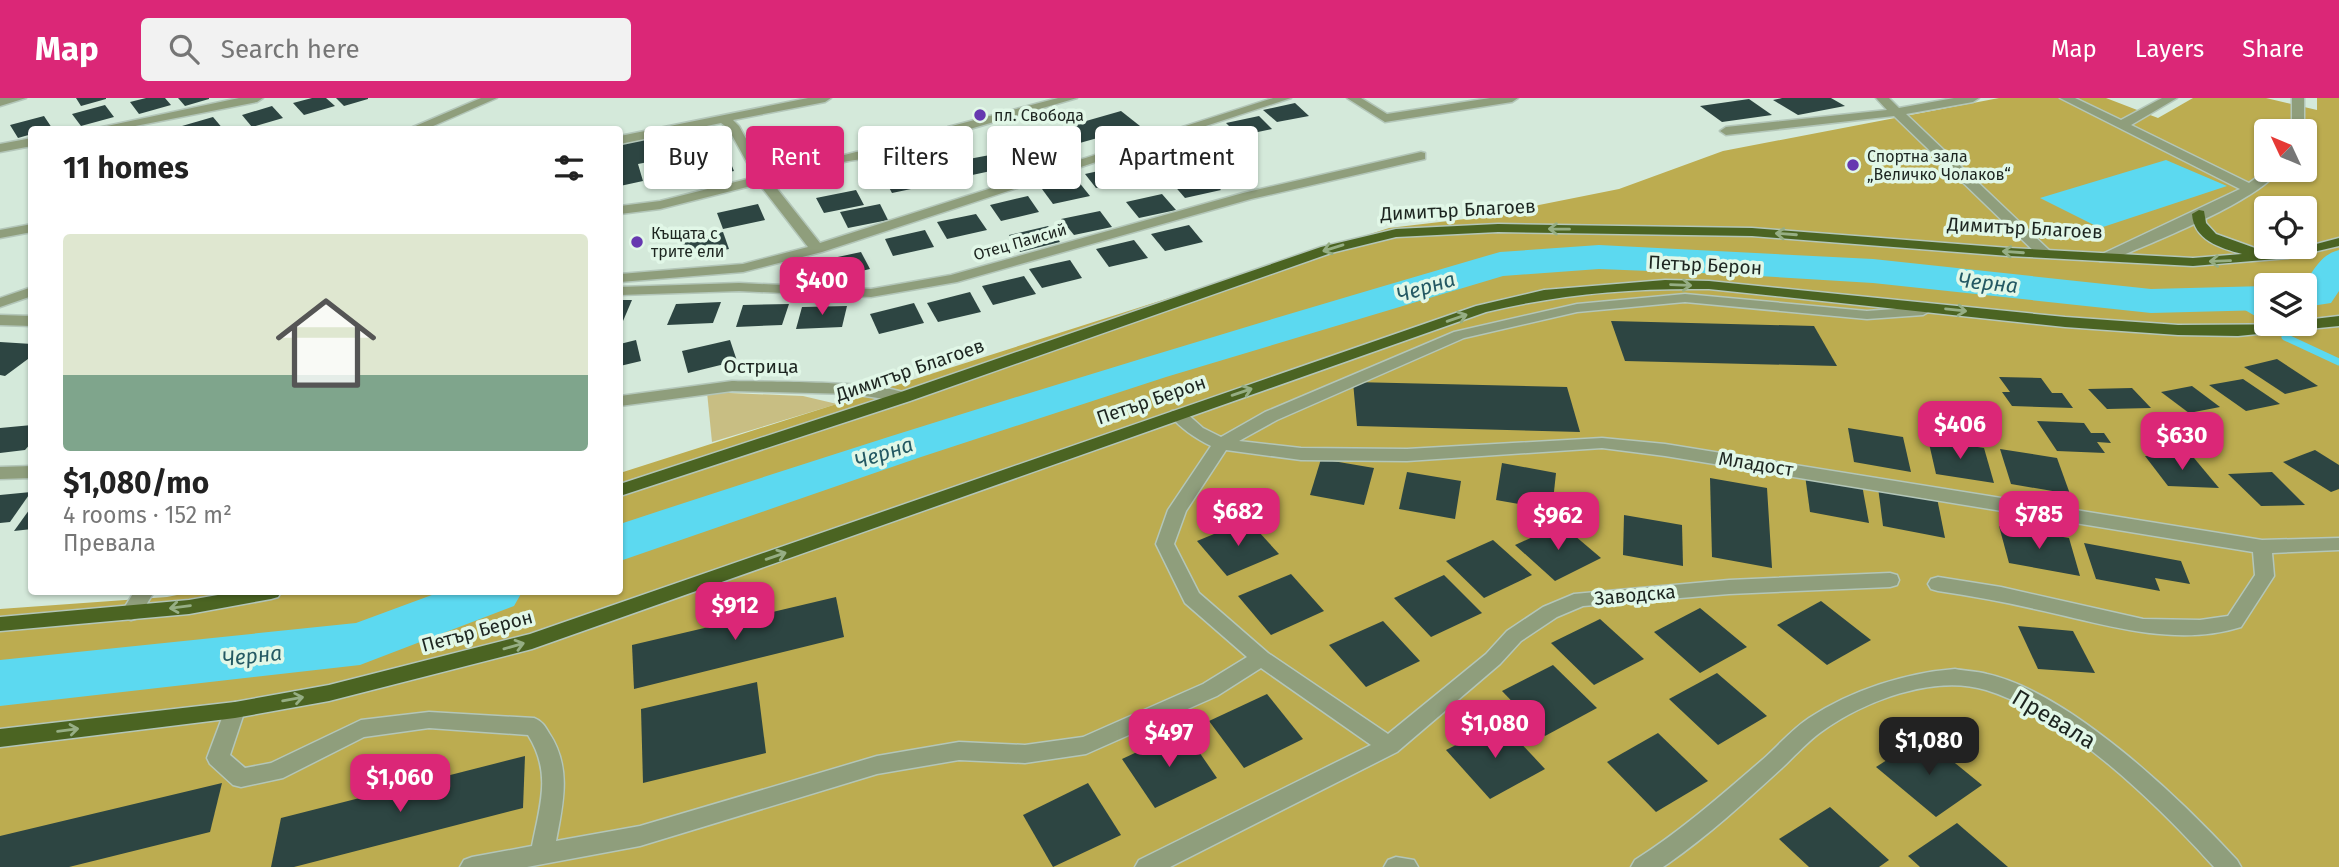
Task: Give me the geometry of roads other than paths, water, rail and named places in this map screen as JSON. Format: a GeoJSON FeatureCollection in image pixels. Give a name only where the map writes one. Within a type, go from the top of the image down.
{"type":"FeatureCollection","features":[{"type":"Feature","properties":{"kind":"main road"},"geometry":{"type":"LineString","coordinates":[[2199,214],[2198,221],[2214,238],[2236,248],[2254,251]]}},
{"type":"Feature","properties":{"kind":"main road","name":"Димитър Благоев"},"geometry":{"type":"LineString","coordinates":[[623,488],[904,397],[1325,250],[1396,233],[1498,228],[1715,230],[2105,258]]}},
{"type":"Feature","properties":{"kind":"main road"},"geometry":{"type":"LineString","coordinates":[[2317,247],[2339,242]]}},
{"type":"Feature","properties":{"kind":"main road"},"geometry":{"type":"LineString","coordinates":[[2105,258],[2193,262],[2254,257]]}},
{"type":"Feature","properties":{"kind":"main road","name":"Петър Берон"},"geometry":{"type":"LineString","coordinates":[[0,738],[235,710],[329,693],[556,633],[1502,303],[1593,288],[1665,284],[1709,285],[2065,322],[2178,330],[2238,331],[2339,321]]}},
{"type":"Feature","properties":{"kind":"main road"},"geometry":{"type":"LineString","coordinates":[[0,624],[189,607],[255,595]]}},
{"type":"Feature","properties":{"kind":"street"},"geometry":{"type":"LineString","coordinates":[[0,102],[20,98]]}},
{"type":"Feature","properties":{"kind":"street"},"geometry":{"type":"LineString","coordinates":[[114,126],[257,98]]}},
{"type":"Feature","properties":{"kind":"street"},"geometry":{"type":"LineString","coordinates":[[422,126],[491,98]]}},
{"type":"Feature","properties":{"kind":"street"},"geometry":{"type":"LineString","coordinates":[[623,139],[825,98]]}},
{"type":"Feature","properties":{"kind":"street"},"geometry":{"type":"LineString","coordinates":[[844,159],[856,156],[876,158],[936,142],[948,137],[952,130],[1071,98]]}},
{"type":"Feature","properties":{"kind":"street"},"geometry":{"type":"LineString","coordinates":[[623,278],[743,268],[817,249],[1285,98]]}},
{"type":"Feature","properties":{"kind":"street"},"geometry":{"type":"LineString","coordinates":[[1353,98],[1385,118],[1512,98]]}},
{"type":"Feature","properties":{"kind":"street"},"geometry":{"type":"LineString","coordinates":[[1882,98],[2045,254]]}},
{"type":"Feature","properties":{"kind":"street"},"geometry":{"type":"LineString","coordinates":[[1726,131],[1897,112],[1973,98]]}},
{"type":"Feature","properties":{"kind":"street"},"geometry":{"type":"LineString","coordinates":[[2066,98],[2249,188]]}},
{"type":"Feature","properties":{"kind":"street"},"geometry":{"type":"LineString","coordinates":[[2122,125],[2171,98]]}},
{"type":"Feature","properties":{"kind":"street"},"geometry":{"type":"LineString","coordinates":[[2294,99],[2296,119]]}},
{"type":"Feature","properties":{"kind":"street"},"geometry":{"type":"LineString","coordinates":[[723,119],[733,126],[746,149]]}},
{"type":"Feature","properties":{"kind":"street"},"geometry":{"type":"LineString","coordinates":[[0,148],[28,143]]}},
{"type":"Feature","properties":{"kind":"street","name":"Отец Паисий"},"geometry":{"type":"LineString","coordinates":[[623,291],[739,287],[871,293],[905,289],[952,279],[1248,196],[1422,156]]}},
{"type":"Feature","properties":{"kind":"street","name":"Димитър Благоев"},"geometry":{"type":"LineString","coordinates":[[2105,258],[2199,214],[2257,182]]}},
{"type":"Feature","properties":{"kind":"street"},"geometry":{"type":"LineString","coordinates":[[623,211],[660,205],[746,184]]}},
{"type":"Feature","properties":{"kind":"street"},"geometry":{"type":"LineString","coordinates":[[770,189],[817,249]]}},
{"type":"Feature","properties":{"kind":"street"},"geometry":{"type":"LineString","coordinates":[[0,234],[28,229]]}},
{"type":"Feature","properties":{"kind":"street"},"geometry":{"type":"LineString","coordinates":[[0,303],[28,292]]}},
{"type":"Feature","properties":{"kind":"street"},"geometry":{"type":"LineString","coordinates":[[1389,746],[1261,658],[1192,598],[1165,544],[1177,510],[1221,444],[1271,416],[1459,335],[1577,308],[1685,298],[1867,315],[1923,311]]}},
{"type":"Feature","properties":{"kind":"street"},"geometry":{"type":"LineString","coordinates":[[0,320],[28,321]]}},
{"type":"Feature","properties":{"kind":"street","name":"Острица"},"geometry":{"type":"LineString","coordinates":[[623,401],[732,386],[852,389],[904,397]]}},
{"type":"Feature","properties":{"kind":"street","name":"Младост"},"geometry":{"type":"LineString","coordinates":[[1178,415],[1198,432],[1221,444],[1301,454],[1407,455],[1602,443],[1746,463],[2263,547],[2339,544]]}},
{"type":"Feature","properties":{"kind":"street"},"geometry":{"type":"LineString","coordinates":[[0,473],[28,472]]}},
{"type":"Feature","properties":{"kind":"street"},"geometry":{"type":"LineString","coordinates":[[1938,584],[2001,594],[2143,626],[2200,627],[2234,622],[2265,576],[2263,547]]}},
{"type":"Feature","properties":{"kind":"street","name":"Заводска"},"geometry":{"type":"LineString","coordinates":[[1147,867],[1389,746],[1493,659],[1514,636],[1550,612],[1581,599],[1729,587],[1890,580]]}},
{"type":"Feature","properties":{"kind":"street"},"geometry":{"type":"LineString","coordinates":[[131,613],[143,595]]}},
{"type":"Feature","properties":{"kind":"street"},"geometry":{"type":"LineString","coordinates":[[472,867],[640,836],[877,765],[959,751],[1025,754],[1086,745],[1210,690],[1261,658]]}},
{"type":"Feature","properties":{"kind":"street","name":"Превала"},"geometry":{"type":"LineString","coordinates":[[1643,867],[1679,846],[1815,725],[1909,684],[1957,676],[1994,684],[2043,707],[2088,736],[2204,838],[2229,867]]}},
{"type":"Feature","properties":{"kind":"street"},"geometry":{"type":"LineString","coordinates":[[235,710],[218,758],[241,778],[275,772],[361,729],[429,720],[534,727],[550,752],[554,790],[542,852]]}},
{"type":"Feature","properties":{"kind":"street"},"geometry":{"type":"LineString","coordinates":[[1396,867],[1406,867]]}},
{"type":"Feature","properties":{"kind":"water"},"geometry":{"type":"Polygon","coordinates":[[[2166,160],[2227,186],[2100,228],[2040,198],[2166,160]]]}},
{"type":"Feature","properties":{"kind":"waterway","name":"Черна"},"geometry":{"type":"LineString","coordinates":[[623,542],[901,447],[1150,368],[1500,264],[1599,257],[1725,262],[1873,271],[2151,301],[2254,298]]}},
{"type":"Feature","properties":{"kind":"waterway","name":"Черна"},"geometry":{"type":"LineString","coordinates":[[2317,293],[2339,262]]}},
{"type":"Feature","properties":{"kind":"waterway"},"geometry":{"type":"LineString","coordinates":[[2235,300],[2254,311]]}},
{"type":"Feature","properties":{"kind":"waterway"},"geometry":{"type":"LineString","coordinates":[[2285,337],[2339,362]]}},
{"type":"Feature","properties":{"kind":"waterway","name":"Черна"},"geometry":{"type":"LineString","coordinates":[[0,683],[360,644],[487,595]]}},
{"type":"Feature","properties":{"kind":"place","name":"пл. Свобода"},"geometry":{"type":"Point","coordinates":[980,115]}},
{"type":"Feature","properties":{"kind":"place","name":"Спортна зала „Величко Чолаков“"},"geometry":{"type":"Point","coordinates":[1853,165]}},
{"type":"Feature","properties":{"kind":"place","name":"Къщата с трите ели"},"geometry":{"type":"Point","coordinates":[637,242]}}]}
